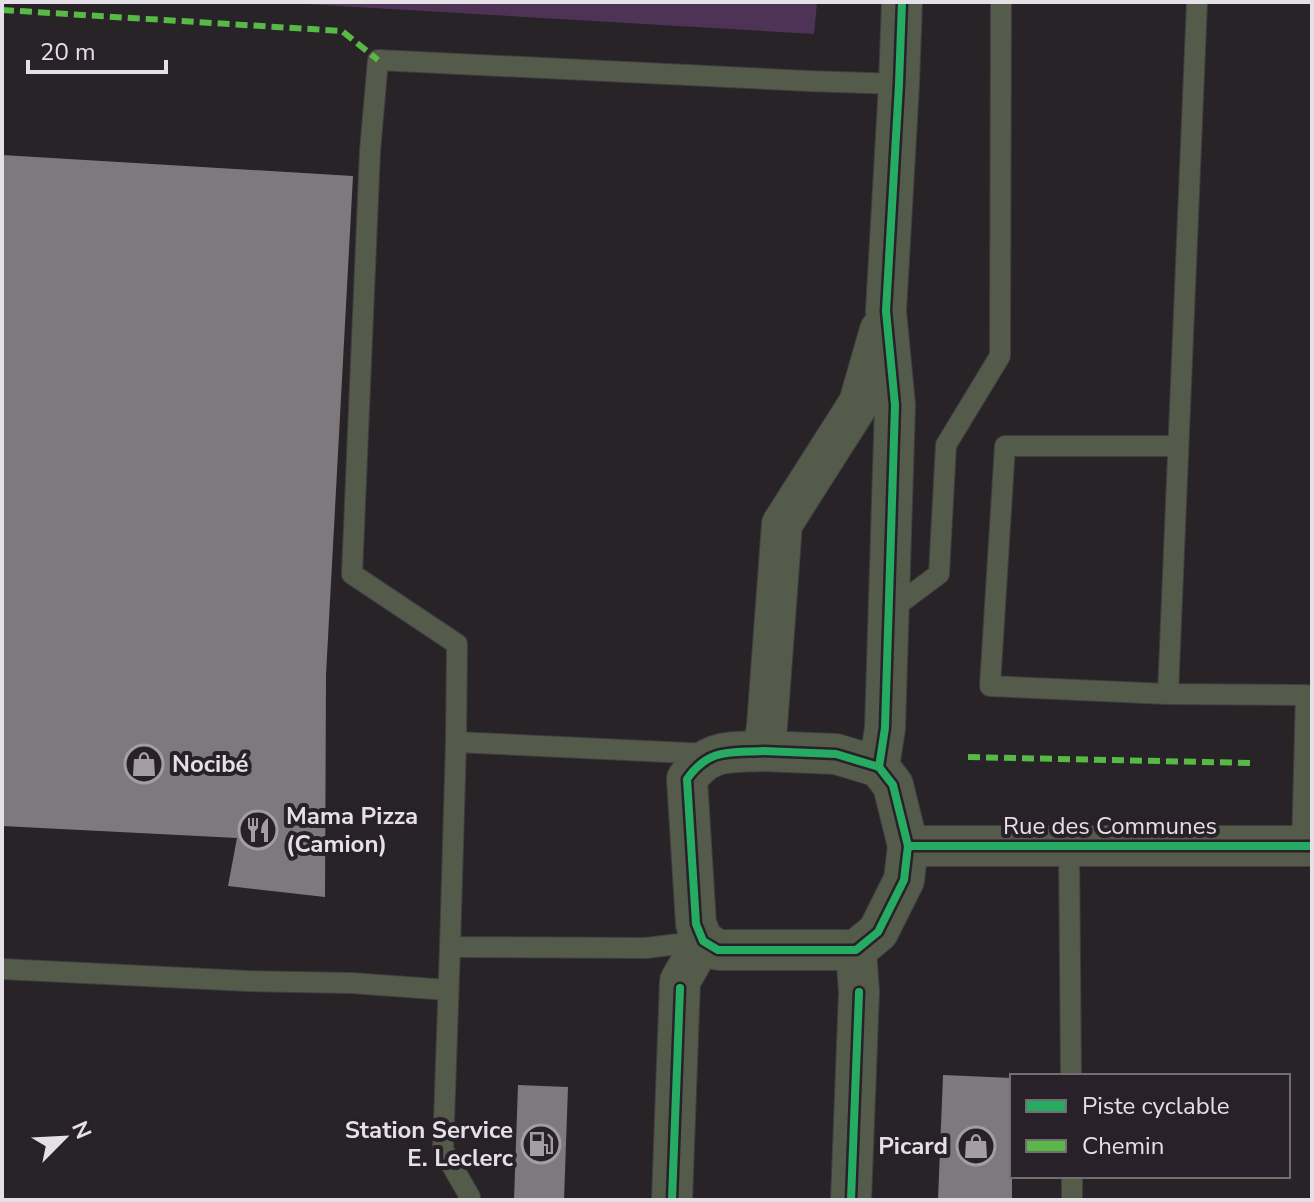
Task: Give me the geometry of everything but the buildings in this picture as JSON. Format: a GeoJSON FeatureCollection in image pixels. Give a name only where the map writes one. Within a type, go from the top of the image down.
{"type":"FeatureCollection","features":[{"type":"Feature","properties":{"kind":"street"},"geometry":{"type":"LineString","coordinates":[[879,767],[885,728],[895,405],[886,311],[902,2]]}},
{"type":"Feature","properties":{"kind":"street"},"geometry":{"type":"LineString","coordinates":[[763,751],[782,524],[859,403],[886,311]]}},
{"type":"Feature","properties":{"kind":"street"},"geometry":{"type":"LineString","coordinates":[[763,751],[836,754],[879,767],[893,785],[908,846],[904,880],[878,932],[856,950],[718,950],[703,941],[696,924],[687,779],[696,767],[714,754],[763,751]]}},
{"type":"Feature","properties":{"kind":"street","name":"Rue des Communes"},"geometry":{"type":"LineString","coordinates":[[908,846],[1307,846]]}},
{"type":"Feature","properties":{"kind":"street"},"geometry":{"type":"LineString","coordinates":[[672,1200],[680,981],[703,941]]}},
{"type":"Feature","properties":{"kind":"street"},"geometry":{"type":"LineString","coordinates":[[851,1200],[859,992],[856,950]]}},
{"type":"Feature","properties":{"kind":"lane"},"geometry":{"type":"LineString","coordinates":[[888,612],[939,574],[946,445],[1000,356],[1001,2]]}},
{"type":"Feature","properties":{"kind":"lane"},"geometry":{"type":"LineString","coordinates":[[1168,694],[1197,2]]}},
{"type":"Feature","properties":{"kind":"lane"},"geometry":{"type":"LineString","coordinates":[[471,1199],[443,1150],[457,644],[352,574],[370,151],[378,60],[899,84]]}},
{"type":"Feature","properties":{"kind":"lane"},"geometry":{"type":"LineString","coordinates":[[1178,446],[1005,446],[990,686],[1168,694],[1309,695],[1307,846]]}},
{"type":"Feature","properties":{"kind":"lane"},"geometry":{"type":"LineString","coordinates":[[456,742],[714,754]]}},
{"type":"Feature","properties":{"kind":"lane"},"geometry":{"type":"LineString","coordinates":[[1069,847],[1071,1074]]}},
{"type":"Feature","properties":{"kind":"lane"},"geometry":{"type":"LineString","coordinates":[[450,947],[646,948],[703,941]]}},
{"type":"Feature","properties":{"kind":"lane"},"geometry":{"type":"LineString","coordinates":[[2,969],[351,983],[448,990]]}},
{"type":"Feature","properties":{"kind":"lane"},"geometry":{"type":"LineString","coordinates":[[1072,1178],[1072,1200]]}},
{"type":"Feature","properties":{"kind":"shaded area"},"geometry":{"type":"Polygon","coordinates":[[[271,2],[817,2],[814,34],[271,2]]]}},
{"type":"Feature","properties":{"kind":"marked path"},"geometry":{"type":"LineString","coordinates":[[2,10],[342,31],[378,60]]}},
{"type":"Feature","properties":{"kind":"marked path"},"geometry":{"type":"LineString","coordinates":[[968,757],[1250,763]]}},
{"type":"Feature","properties":{"kind":"cycle path"},"geometry":{"type":"LineString","coordinates":[[879,767],[885,728],[895,405],[886,311],[902,2]]}},
{"type":"Feature","properties":{"kind":"cycle path"},"geometry":{"type":"LineString","coordinates":[[763,751],[836,754],[879,767],[893,785],[908,846],[904,880],[878,932],[856,950],[718,950],[703,941],[696,924],[687,779],[703,762],[720,754],[763,751]]}},
{"type":"Feature","properties":{"kind":"cycle path"},"geometry":{"type":"LineString","coordinates":[[908,846],[1312,846]]}},
{"type":"Feature","properties":{"kind":"cycle path"},"geometry":{"type":"LineString","coordinates":[[672,1200],[680,988]]}},
{"type":"Feature","properties":{"kind":"cycle path"},"geometry":{"type":"LineString","coordinates":[[851,1200],[859,992]]}},
{"type":"Feature","properties":{"kind":"place","name":"Nocibé"},"geometry":{"type":"Point","coordinates":[144,764]}},
{"type":"Feature","properties":{"kind":"place","name":"Mama Pizza (Camion)"},"geometry":{"type":"Point","coordinates":[258,830]}},
{"type":"Feature","properties":{"kind":"place","name":"Station Service E. Leclerc"},"geometry":{"type":"Point","coordinates":[541,1144]}},
{"type":"Feature","properties":{"kind":"place","name":"Picard"},"geometry":{"type":"Point","coordinates":[976,1146]}}]}
